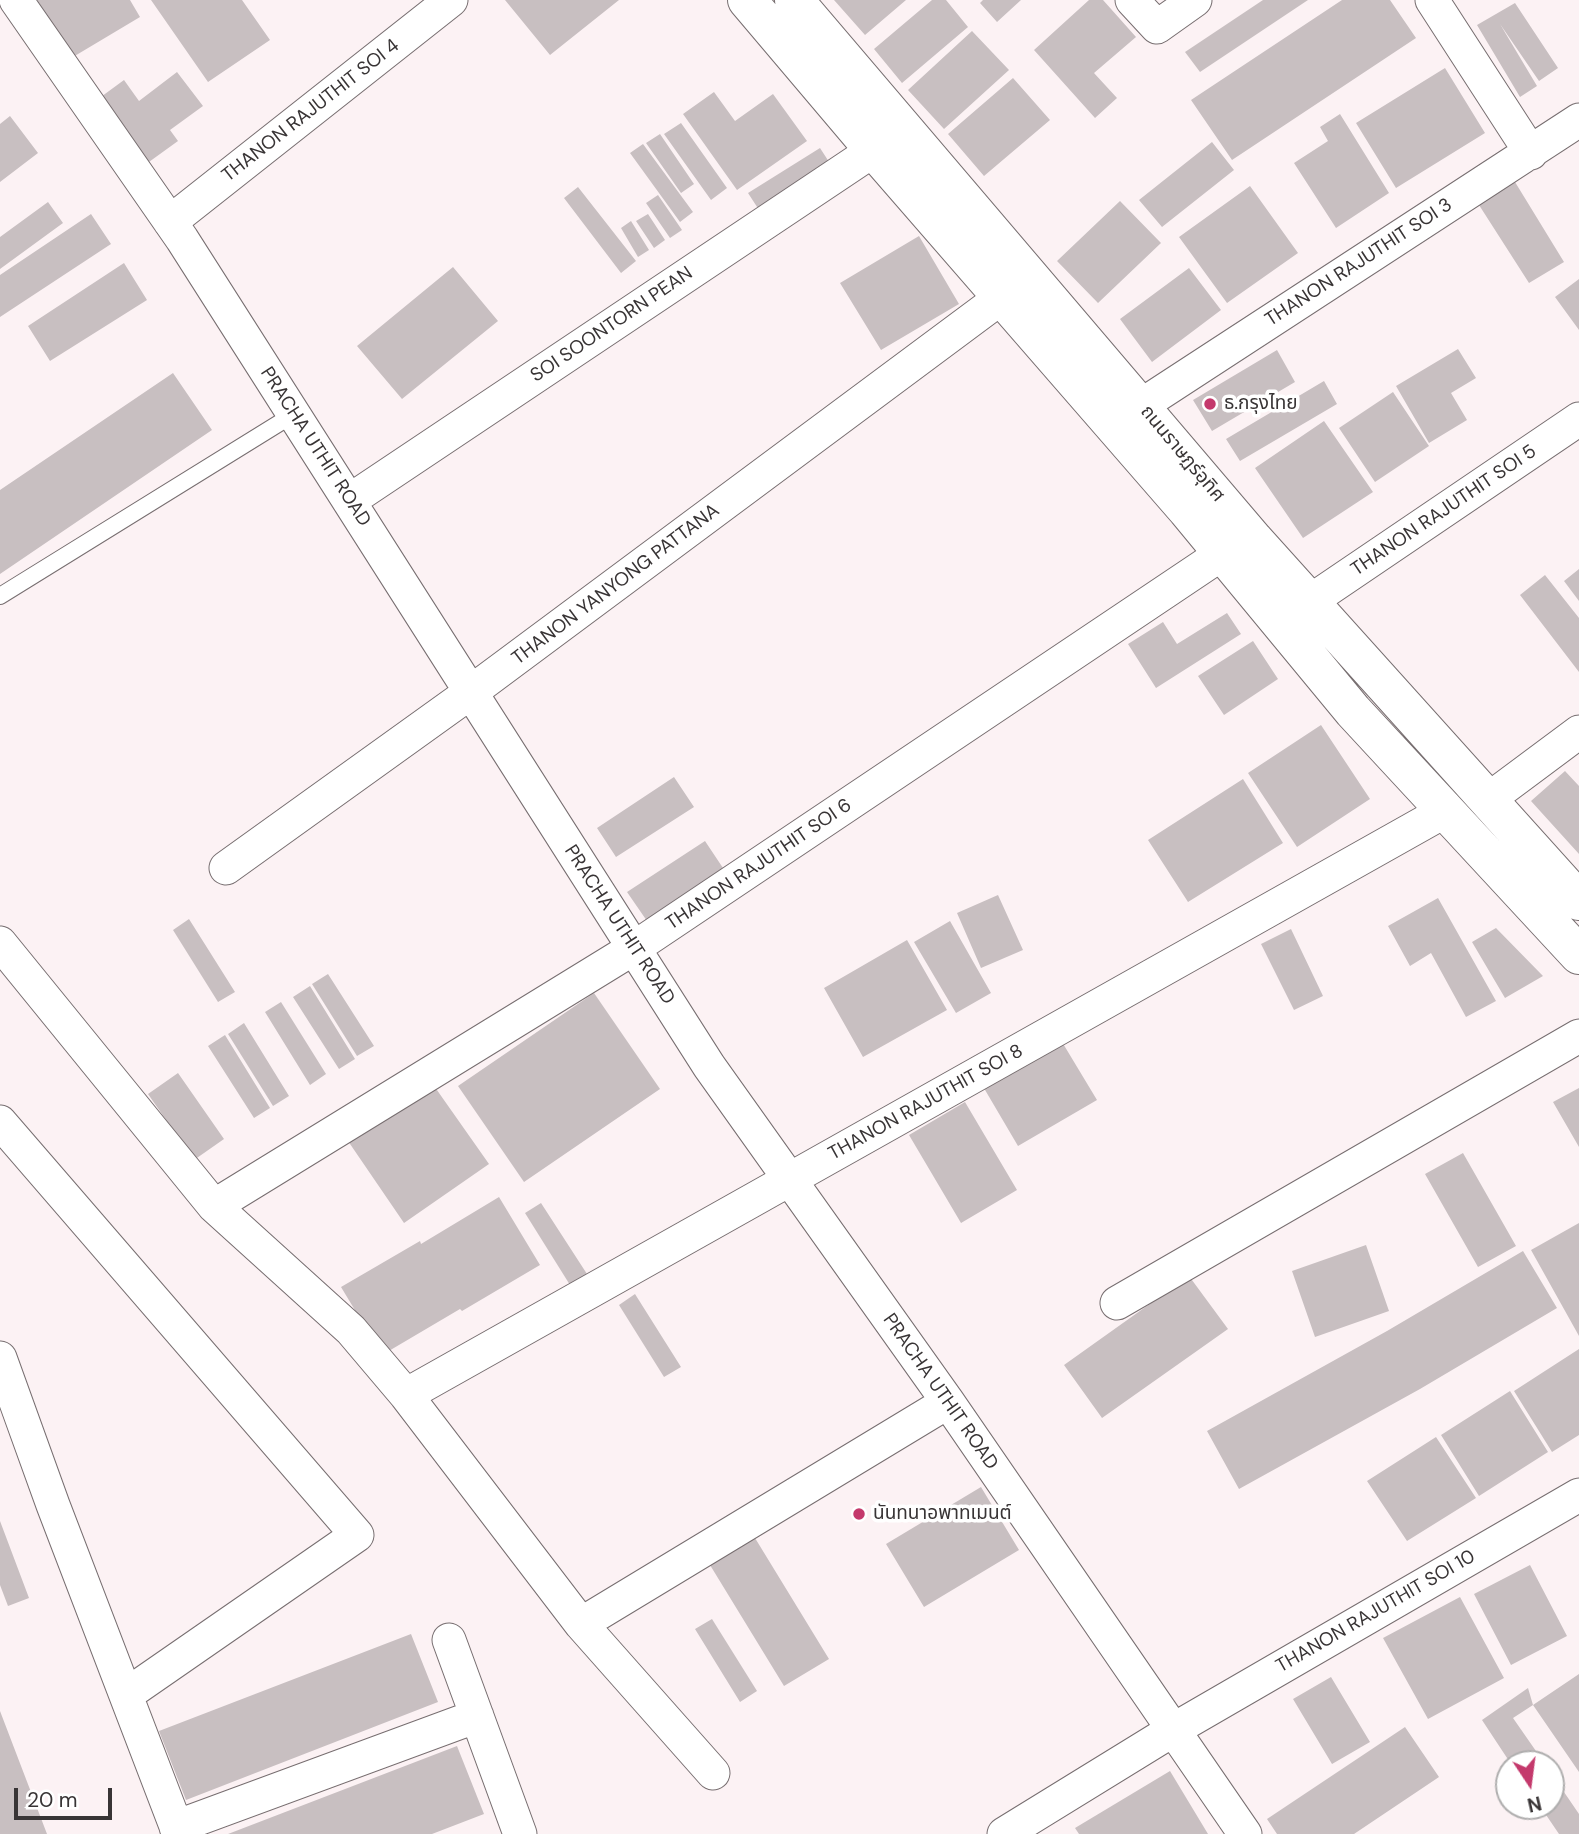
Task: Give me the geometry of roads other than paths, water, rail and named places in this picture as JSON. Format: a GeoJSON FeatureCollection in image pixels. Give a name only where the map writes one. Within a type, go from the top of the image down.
{"type":"FeatureCollection","features":[{"type":"Feature","properties":{"kind":"street","name":"PRACHA UTHIT ROAD"},"geometry":{"type":"LineString","coordinates":[[16,0],[170,222],[709,1066],[948,1402],[1245,1834]]}},
{"type":"Feature","properties":{"kind":"street","name":"THANON RAJUTHIT SOI 4"},"geometry":{"type":"LineString","coordinates":[[170,222],[451,0]]}},
{"type":"Feature","properties":{"kind":"street"},"geometry":{"type":"LineString","coordinates":[[747,0],[874,150],[1016,286],[1223,554],[1353,711],[1579,955]]}},
{"type":"Feature","properties":{"kind":"street","name":"ถนนราษฏร์อุทิศ"},"geometry":{"type":"LineString","coordinates":[[794,0],[1016,286],[1144,410],[1309,602],[1579,901]]}},
{"type":"Feature","properties":{"kind":"street"},"geometry":{"type":"LineString","coordinates":[[1132,0],[1157,27],[1195,0]]}},
{"type":"Feature","properties":{"kind":"street"},"geometry":{"type":"LineString","coordinates":[[1432,0],[1531,153]]}},
{"type":"Feature","properties":{"kind":"street","name":"THANON RAJUTHIT SOI 3"},"geometry":{"type":"LineString","coordinates":[[1144,410],[1148,401],[1579,120]]}},
{"type":"Feature","properties":{"kind":"street","name":"SOI SOONTORN PEAN"},"geometry":{"type":"LineString","coordinates":[[349,501],[874,150]]}},
{"type":"Feature","properties":{"kind":"street","name":"THANON YANYONG PATTANA"},"geometry":{"type":"LineString","coordinates":[[226,868],[471,692],[1016,286]]}},
{"type":"Feature","properties":{"kind":"street","name":"THANON RAJUTHIT SOI 5"},"geometry":{"type":"LineString","coordinates":[[1309,602],[1579,419]]}},
{"type":"Feature","properties":{"kind":"street","name":"THANON RAJUTHIT SOI 6"},"geometry":{"type":"LineString","coordinates":[[214,1206],[634,948],[1223,554]]}},
{"type":"Feature","properties":{"kind":"street"},"geometry":{"type":"LineString","coordinates":[[1489,799],[1579,732]]}},
{"type":"Feature","properties":{"kind":"street","name":"THANON RAJUTHIT SOI 8"},"geometry":{"type":"LineString","coordinates":[[406,1395],[1445,811]]}},
{"type":"Feature","properties":{"kind":"street"},"geometry":{"type":"LineString","coordinates":[[0,943],[214,1206],[351,1331],[406,1395],[581,1624],[713,1773]]}},
{"type":"Feature","properties":{"kind":"street"},"geometry":{"type":"LineString","coordinates":[[1117,1303],[1579,1036]]}},
{"type":"Feature","properties":{"kind":"street"},"geometry":{"type":"LineString","coordinates":[[0,1122],[357,1535],[126,1695]]}},
{"type":"Feature","properties":{"kind":"street"},"geometry":{"type":"LineString","coordinates":[[0,1358],[178,1830],[477,1716]]}},
{"type":"Feature","properties":{"kind":"street"},"geometry":{"type":"LineString","coordinates":[[581,1624],[948,1402]]}},
{"type":"Feature","properties":{"kind":"street","name":"THANON RAJUTHIT SOI 10"},"geometry":{"type":"LineString","coordinates":[[1004,1834],[1046,1824],[1173,1730],[1579,1495]]}},
{"type":"Feature","properties":{"kind":"street"},"geometry":{"type":"LineString","coordinates":[[449,1640],[517,1833]]}},
{"type":"Feature","properties":{"kind":"lane"},"geometry":{"type":"LineString","coordinates":[[0,596],[294,414]]}},
{"type":"Feature","properties":{"kind":"place","name":"ธ.กรุงไทย"},"geometry":{"type":"Point","coordinates":[1210,404]}},
{"type":"Feature","properties":{"kind":"place","name":"นันทนาอพาทเมนต์"},"geometry":{"type":"Point","coordinates":[859,1514]}}]}
